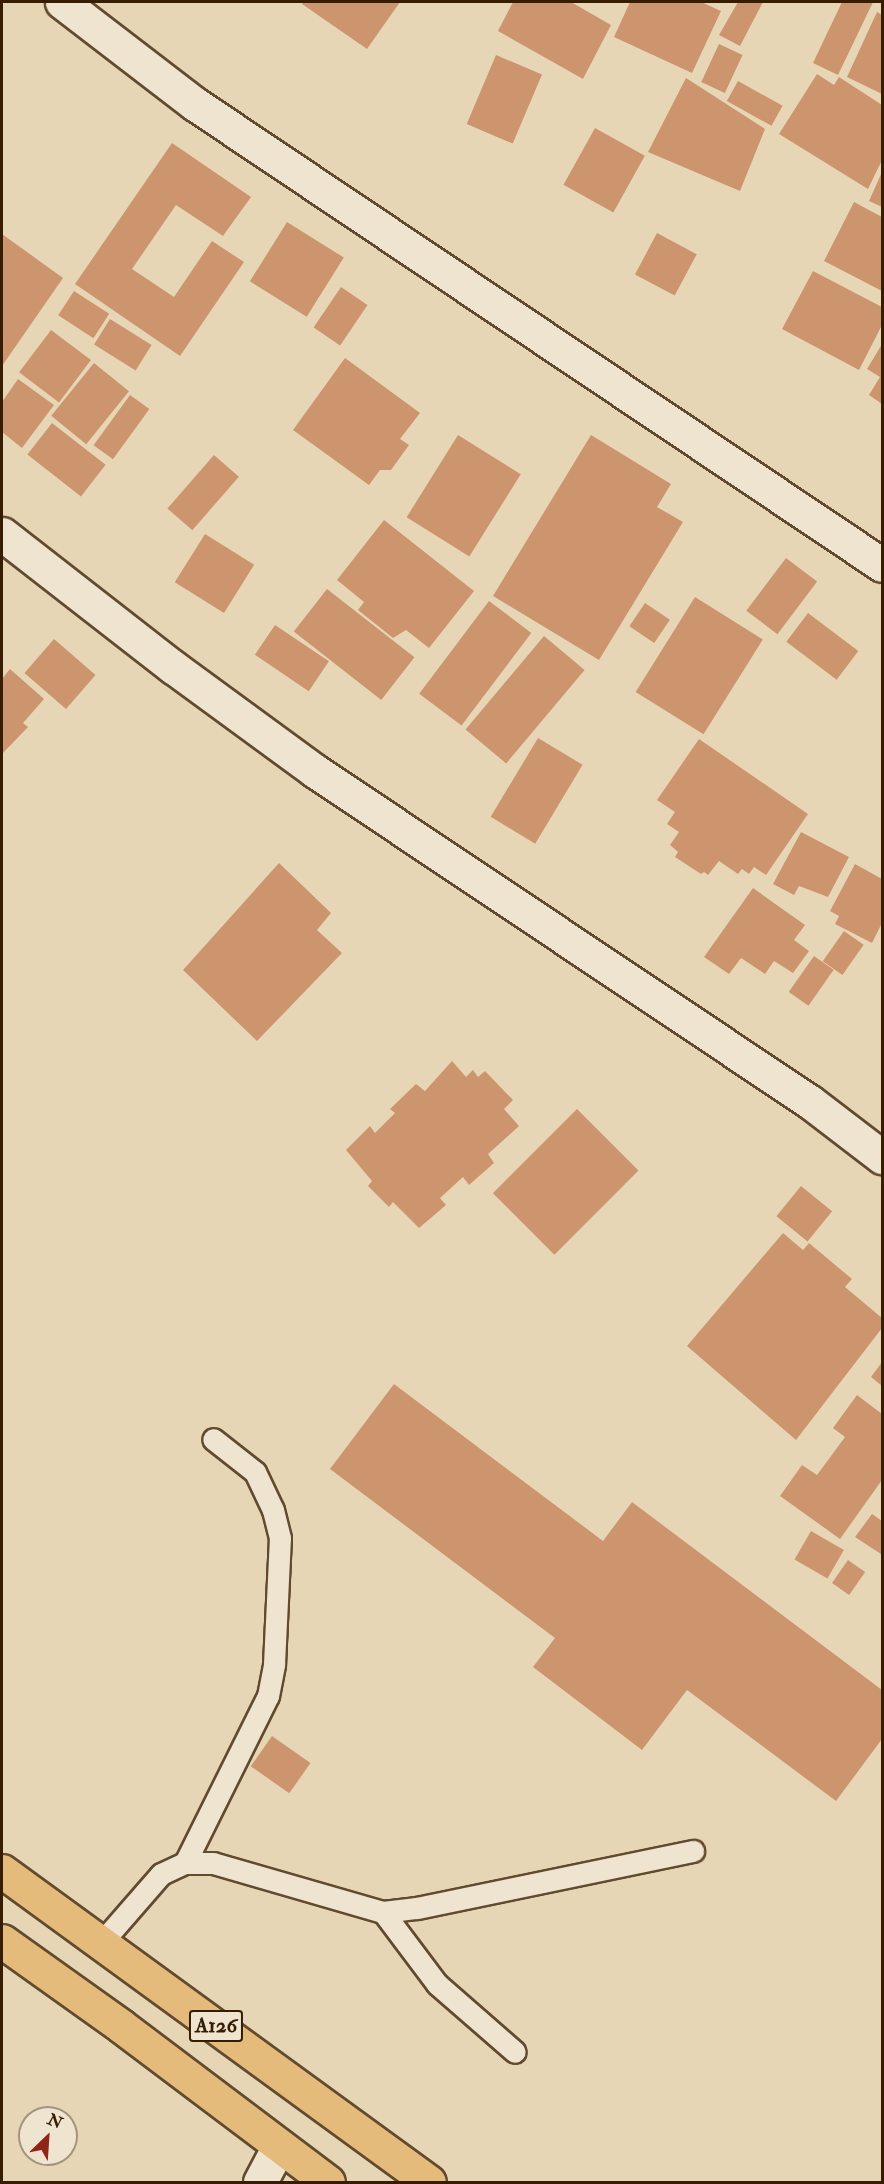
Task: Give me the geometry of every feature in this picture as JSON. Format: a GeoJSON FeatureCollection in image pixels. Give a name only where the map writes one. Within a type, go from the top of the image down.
{"type":"FeatureCollection","features":[{"type":"Feature","properties":{"kind":"highway","name":"A126"},"geometry":{"type":"LineString","coordinates":[[2,1871],[429,2182]]}},
{"type":"Feature","properties":{"kind":"highway","name":"A126"},"geometry":{"type":"LineString","coordinates":[[2,1941],[121,2026],[328,2182]]}},
{"type":"Feature","properties":{"kind":"street"},"geometry":{"type":"LineString","coordinates":[[62,2],[195,104],[882,566]]}},
{"type":"Feature","properties":{"kind":"street"},"geometry":{"type":"LineString","coordinates":[[2,534],[173,667],[315,771],[810,1102],[882,1157]]}},
{"type":"Feature","properties":{"kind":"street"},"geometry":{"type":"LineString","coordinates":[[260,2182],[279,2146]]}},
{"type":"Feature","properties":{"kind":"lane"},"geometry":{"type":"LineString","coordinates":[[184,1863],[268,1696],[274,1664],[280,1538],[273,1510],[255,1472],[213,1439]]}},
{"type":"Feature","properties":{"kind":"lane"},"geometry":{"type":"LineString","coordinates":[[101,1943],[161,1874],[184,1863],[213,1863],[383,1912],[417,1908],[693,1851]]}},
{"type":"Feature","properties":{"kind":"lane"},"geometry":{"type":"LineString","coordinates":[[383,1912],[437,1984],[515,2052]]}},
{"type":"Feature","properties":{"kind":"building"},"geometry":{"type":"Polygon","coordinates":[[[303,2],[400,2],[367,49],[302,4],[303,2]]]}},
{"type":"Feature","properties":{"kind":"building"},"geometry":{"type":"Polygon","coordinates":[[[513,2],[571,2],[611,25],[583,79],[498,31],[513,2]]]}},
{"type":"Feature","properties":{"kind":"building"},"geometry":{"type":"Polygon","coordinates":[[[630,2],[701,2],[721,11],[692,73],[614,37],[630,2]]]}},
{"type":"Feature","properties":{"kind":"building"},"geometry":{"type":"Polygon","coordinates":[[[738,2],[763,2],[740,46],[719,35],[738,2]]]}},
{"type":"Feature","properties":{"kind":"building"},"geometry":{"type":"Polygon","coordinates":[[[842,2],[873,2],[838,75],[813,63],[842,2]]]}},
{"type":"Feature","properties":{"kind":"building"},"geometry":{"type":"Polygon","coordinates":[[[877,12],[882,15],[882,94],[847,77],[877,12]]]}},
{"type":"Feature","properties":{"kind":"building"},"geometry":{"type":"Polygon","coordinates":[[[719,44],[743,55],[725,93],[701,82],[719,44]]]}},
{"type":"Feature","properties":{"kind":"building"},"geometry":{"type":"Polygon","coordinates":[[[496,55],[542,75],[513,144],[467,124],[496,55]]]}},
{"type":"Feature","properties":{"kind":"building"},"geometry":{"type":"Polygon","coordinates":[[[817,74],[834,85],[839,77],[882,105],[882,160],[868,189],[779,134],[817,74]]]}},
{"type":"Feature","properties":{"kind":"building"},"geometry":{"type":"Polygon","coordinates":[[[686,78],[765,129],[740,191],[648,152],[686,78]]]}},
{"type":"Feature","properties":{"kind":"building"},"geometry":{"type":"Polygon","coordinates":[[[738,81],[783,106],[771,126],[727,101],[738,81]]]}},
{"type":"Feature","properties":{"kind":"building"},"geometry":{"type":"Polygon","coordinates":[[[595,128],[645,156],[613,212],[563,185],[595,128]]]}},
{"type":"Feature","properties":{"kind":"building"},"geometry":{"type":"Polygon","coordinates":[[[172,143],[251,197],[223,236],[176,205],[132,269],[174,297],[212,241],[244,262],[180,356],[75,284],[172,143]]]}},
{"type":"Feature","properties":{"kind":"building"},"geometry":{"type":"Polygon","coordinates":[[[882,172],[882,207],[869,201],[882,172]]]}},
{"type":"Feature","properties":{"kind":"building"},"geometry":{"type":"Polygon","coordinates":[[[854,202],[882,217],[882,291],[824,261],[854,202]]]}},
{"type":"Feature","properties":{"kind":"building"},"geometry":{"type":"Polygon","coordinates":[[[287,222],[344,258],[307,317],[250,281],[287,222]]]}},
{"type":"Feature","properties":{"kind":"building"},"geometry":{"type":"Polygon","coordinates":[[[657,233],[697,254],[675,296],[635,274],[657,233]]]}},
{"type":"Feature","properties":{"kind":"building"},"geometry":{"type":"Polygon","coordinates":[[[2,234],[63,278],[2,366],[2,234]]]}},
{"type":"Feature","properties":{"kind":"building"},"geometry":{"type":"Polygon","coordinates":[[[813,271],[882,307],[882,325],[859,370],[782,329],[813,271]]]}},
{"type":"Feature","properties":{"kind":"building"},"geometry":{"type":"Polygon","coordinates":[[[341,287],[368,305],[340,346],[314,328],[341,287]]]}},
{"type":"Feature","properties":{"kind":"building"},"geometry":{"type":"Polygon","coordinates":[[[74,291],[109,314],[93,338],[58,315],[74,291]]]}},
{"type":"Feature","properties":{"kind":"building"},"geometry":{"type":"Polygon","coordinates":[[[110,319],[152,345],[136,370],[94,344],[110,319]]]}},
{"type":"Feature","properties":{"kind":"building"},"geometry":{"type":"Polygon","coordinates":[[[51,330],[91,360],[59,402],[19,372],[51,330]]]}},
{"type":"Feature","properties":{"kind":"building"},"geometry":{"type":"Polygon","coordinates":[[[882,344],[882,404],[869,395],[880,377],[867,369],[882,344]]]}},
{"type":"Feature","properties":{"kind":"building"},"geometry":{"type":"Polygon","coordinates":[[[345,358],[420,413],[400,439],[409,445],[391,470],[380,470],[369,485],[293,430],[345,358]]]}},
{"type":"Feature","properties":{"kind":"building"},"geometry":{"type":"Polygon","coordinates":[[[94,363],[129,391],[86,444],[51,416],[94,363]]]}},
{"type":"Feature","properties":{"kind":"building"},"geometry":{"type":"Polygon","coordinates":[[[18,379],[54,405],[22,448],[2,432],[2,402],[18,379]]]}},
{"type":"Feature","properties":{"kind":"building"},"geometry":{"type":"Polygon","coordinates":[[[130,395],[149,409],[113,459],[94,445],[130,395]]]}},
{"type":"Feature","properties":{"kind":"building"},"geometry":{"type":"Polygon","coordinates":[[[52,423],[106,465],[81,496],[27,455],[52,423]]]}},
{"type":"Feature","properties":{"kind":"building"},"geometry":{"type":"Polygon","coordinates":[[[458,435],[521,474],[469,556],[407,517],[458,435]]]}},
{"type":"Feature","properties":{"kind":"building"},"geometry":{"type":"Polygon","coordinates":[[[591,435],[671,484],[657,507],[683,522],[599,660],[493,596],[591,435]]]}},
{"type":"Feature","properties":{"kind":"building"},"geometry":{"type":"Polygon","coordinates":[[[214,455],[239,477],[192,530],[167,509],[214,455]]]}},
{"type":"Feature","properties":{"kind":"building"},"geometry":{"type":"Polygon","coordinates":[[[384,520],[474,591],[429,648],[406,630],[393,638],[358,610],[364,602],[337,580],[384,520]]]}},
{"type":"Feature","properties":{"kind":"building"},"geometry":{"type":"Polygon","coordinates":[[[205,534],[254,565],[224,613],[175,582],[205,534]]]}},
{"type":"Feature","properties":{"kind":"building"},"geometry":{"type":"Polygon","coordinates":[[[786,558],[817,581],[777,634],[746,611],[786,558]]]}},
{"type":"Feature","properties":{"kind":"building"},"geometry":{"type":"Polygon","coordinates":[[[327,589],[414,657],[381,700],[294,632],[327,589]]]}},
{"type":"Feature","properties":{"kind":"building"},"geometry":{"type":"Polygon","coordinates":[[[695,597],[763,639],[703,734],[636,692],[695,597]]]}},
{"type":"Feature","properties":{"kind":"building"},"geometry":{"type":"Polygon","coordinates":[[[489,601],[531,633],[462,726],[419,694],[489,601]]]}},
{"type":"Feature","properties":{"kind":"building"},"geometry":{"type":"Polygon","coordinates":[[[645,603],[670,620],[654,643],[629,626],[645,603]]]}},
{"type":"Feature","properties":{"kind":"building"},"geometry":{"type":"Polygon","coordinates":[[[808,613],[858,651],[837,680],[786,642],[808,613]]]}},
{"type":"Feature","properties":{"kind":"building"},"geometry":{"type":"Polygon","coordinates":[[[275,625],[329,661],[309,691],[255,655],[275,625]]]}},
{"type":"Feature","properties":{"kind":"building"},"geometry":{"type":"Polygon","coordinates":[[[544,636],[585,670],[506,764],[466,729],[544,636]]]}},
{"type":"Feature","properties":{"kind":"building"},"geometry":{"type":"Polygon","coordinates":[[[54,639],[96,675],[66,709],[24,673],[54,639]]]}},
{"type":"Feature","properties":{"kind":"building"},"geometry":{"type":"Polygon","coordinates":[[[10,669],[44,699],[23,723],[28,727],[2,754],[2,679],[10,669]]]}},
{"type":"Feature","properties":{"kind":"building"},"geometry":{"type":"Polygon","coordinates":[[[538,738],[583,765],[535,844],[491,817],[538,738]]]}},
{"type":"Feature","properties":{"kind":"building"},"geometry":{"type":"Polygon","coordinates":[[[699,739],[808,814],[766,875],[754,867],[749,874],[742,869],[738,874],[719,861],[708,875],[704,872],[701,874],[675,857],[678,852],[670,845],[679,832],[667,824],[675,812],[657,800],[699,739]]]}},
{"type":"Feature","properties":{"kind":"building"},"geometry":{"type":"Polygon","coordinates":[[[801,832],[849,857],[828,897],[799,886],[794,895],[773,884],[801,832]]]}},
{"type":"Feature","properties":{"kind":"building"},"geometry":{"type":"Polygon","coordinates":[[[279,863],[331,913],[317,930],[342,953],[257,1041],[183,970],[279,863]]]}},
{"type":"Feature","properties":{"kind":"building"},"geometry":{"type":"Polygon","coordinates":[[[855,864],[882,879],[882,923],[872,943],[835,924],[839,916],[830,911],[855,864]]]}},
{"type":"Feature","properties":{"kind":"building"},"geometry":{"type":"Polygon","coordinates":[[[753,888],[805,925],[794,940],[809,951],[793,973],[774,961],[765,974],[741,958],[729,974],[704,957],[753,888]]]}},
{"type":"Feature","properties":{"kind":"building"},"geometry":{"type":"Polygon","coordinates":[[[844,931],[864,945],[842,975],[823,961],[844,931]]]}},
{"type":"Feature","properties":{"kind":"building"},"geometry":{"type":"Polygon","coordinates":[[[814,956],[834,970],[808,1006],[789,992],[814,956]]]}},
{"type":"Feature","properties":{"kind":"building"},"geometry":{"type":"Polygon","coordinates":[[[452,1061],[466,1077],[473,1070],[478,1077],[485,1071],[513,1100],[504,1109],[519,1126],[488,1154],[494,1163],[469,1185],[463,1177],[440,1198],[446,1205],[419,1228],[393,1202],[389,1207],[368,1186],[372,1181],[346,1150],[370,1126],[375,1133],[395,1113],[390,1109],[416,1084],[425,1091],[452,1061]]]}},
{"type":"Feature","properties":{"kind":"building"},"geometry":{"type":"Polygon","coordinates":[[[577,1109],[639,1171],[554,1255],[493,1193],[577,1109]]]}},
{"type":"Feature","properties":{"kind":"building"},"geometry":{"type":"Polygon","coordinates":[[[801,1186],[832,1211],[808,1241],[776,1216],[801,1186]]]}},
{"type":"Feature","properties":{"kind":"building"},"geometry":{"type":"Polygon","coordinates":[[[783,1233],[803,1250],[809,1243],[852,1279],[845,1287],[882,1318],[882,1328],[796,1440],[687,1346],[783,1233]]]}},
{"type":"Feature","properties":{"kind":"building"},"geometry":{"type":"Polygon","coordinates":[[[882,1362],[882,1386],[871,1377],[882,1362]]]}},
{"type":"Feature","properties":{"kind":"building"},"geometry":{"type":"Polygon","coordinates":[[[394,1384],[603,1541],[632,1502],[882,1690],[882,1739],[836,1801],[687,1690],[642,1750],[533,1667],[555,1638],[330,1469],[394,1384]]]}},
{"type":"Feature","properties":{"kind":"building"},"geometry":{"type":"Polygon","coordinates":[[[857,1395],[882,1414],[882,1480],[840,1539],[780,1496],[802,1465],[817,1475],[845,1437],[833,1428],[857,1395]]]}},
{"type":"Feature","properties":{"kind":"building"},"geometry":{"type":"Polygon","coordinates":[[[872,1514],[882,1521],[881,1554],[855,1537],[872,1514]]]}},
{"type":"Feature","properties":{"kind":"building"},"geometry":{"type":"Polygon","coordinates":[[[811,1531],[844,1550],[827,1579],[794,1560],[811,1531]]]}},
{"type":"Feature","properties":{"kind":"building"},"geometry":{"type":"Polygon","coordinates":[[[848,1560],[865,1572],[849,1595],[832,1583],[848,1560]]]}},
{"type":"Feature","properties":{"kind":"building"},"geometry":{"type":"Polygon","coordinates":[[[272,1736],[311,1763],[289,1793],[251,1766],[272,1736]]]}}]}
